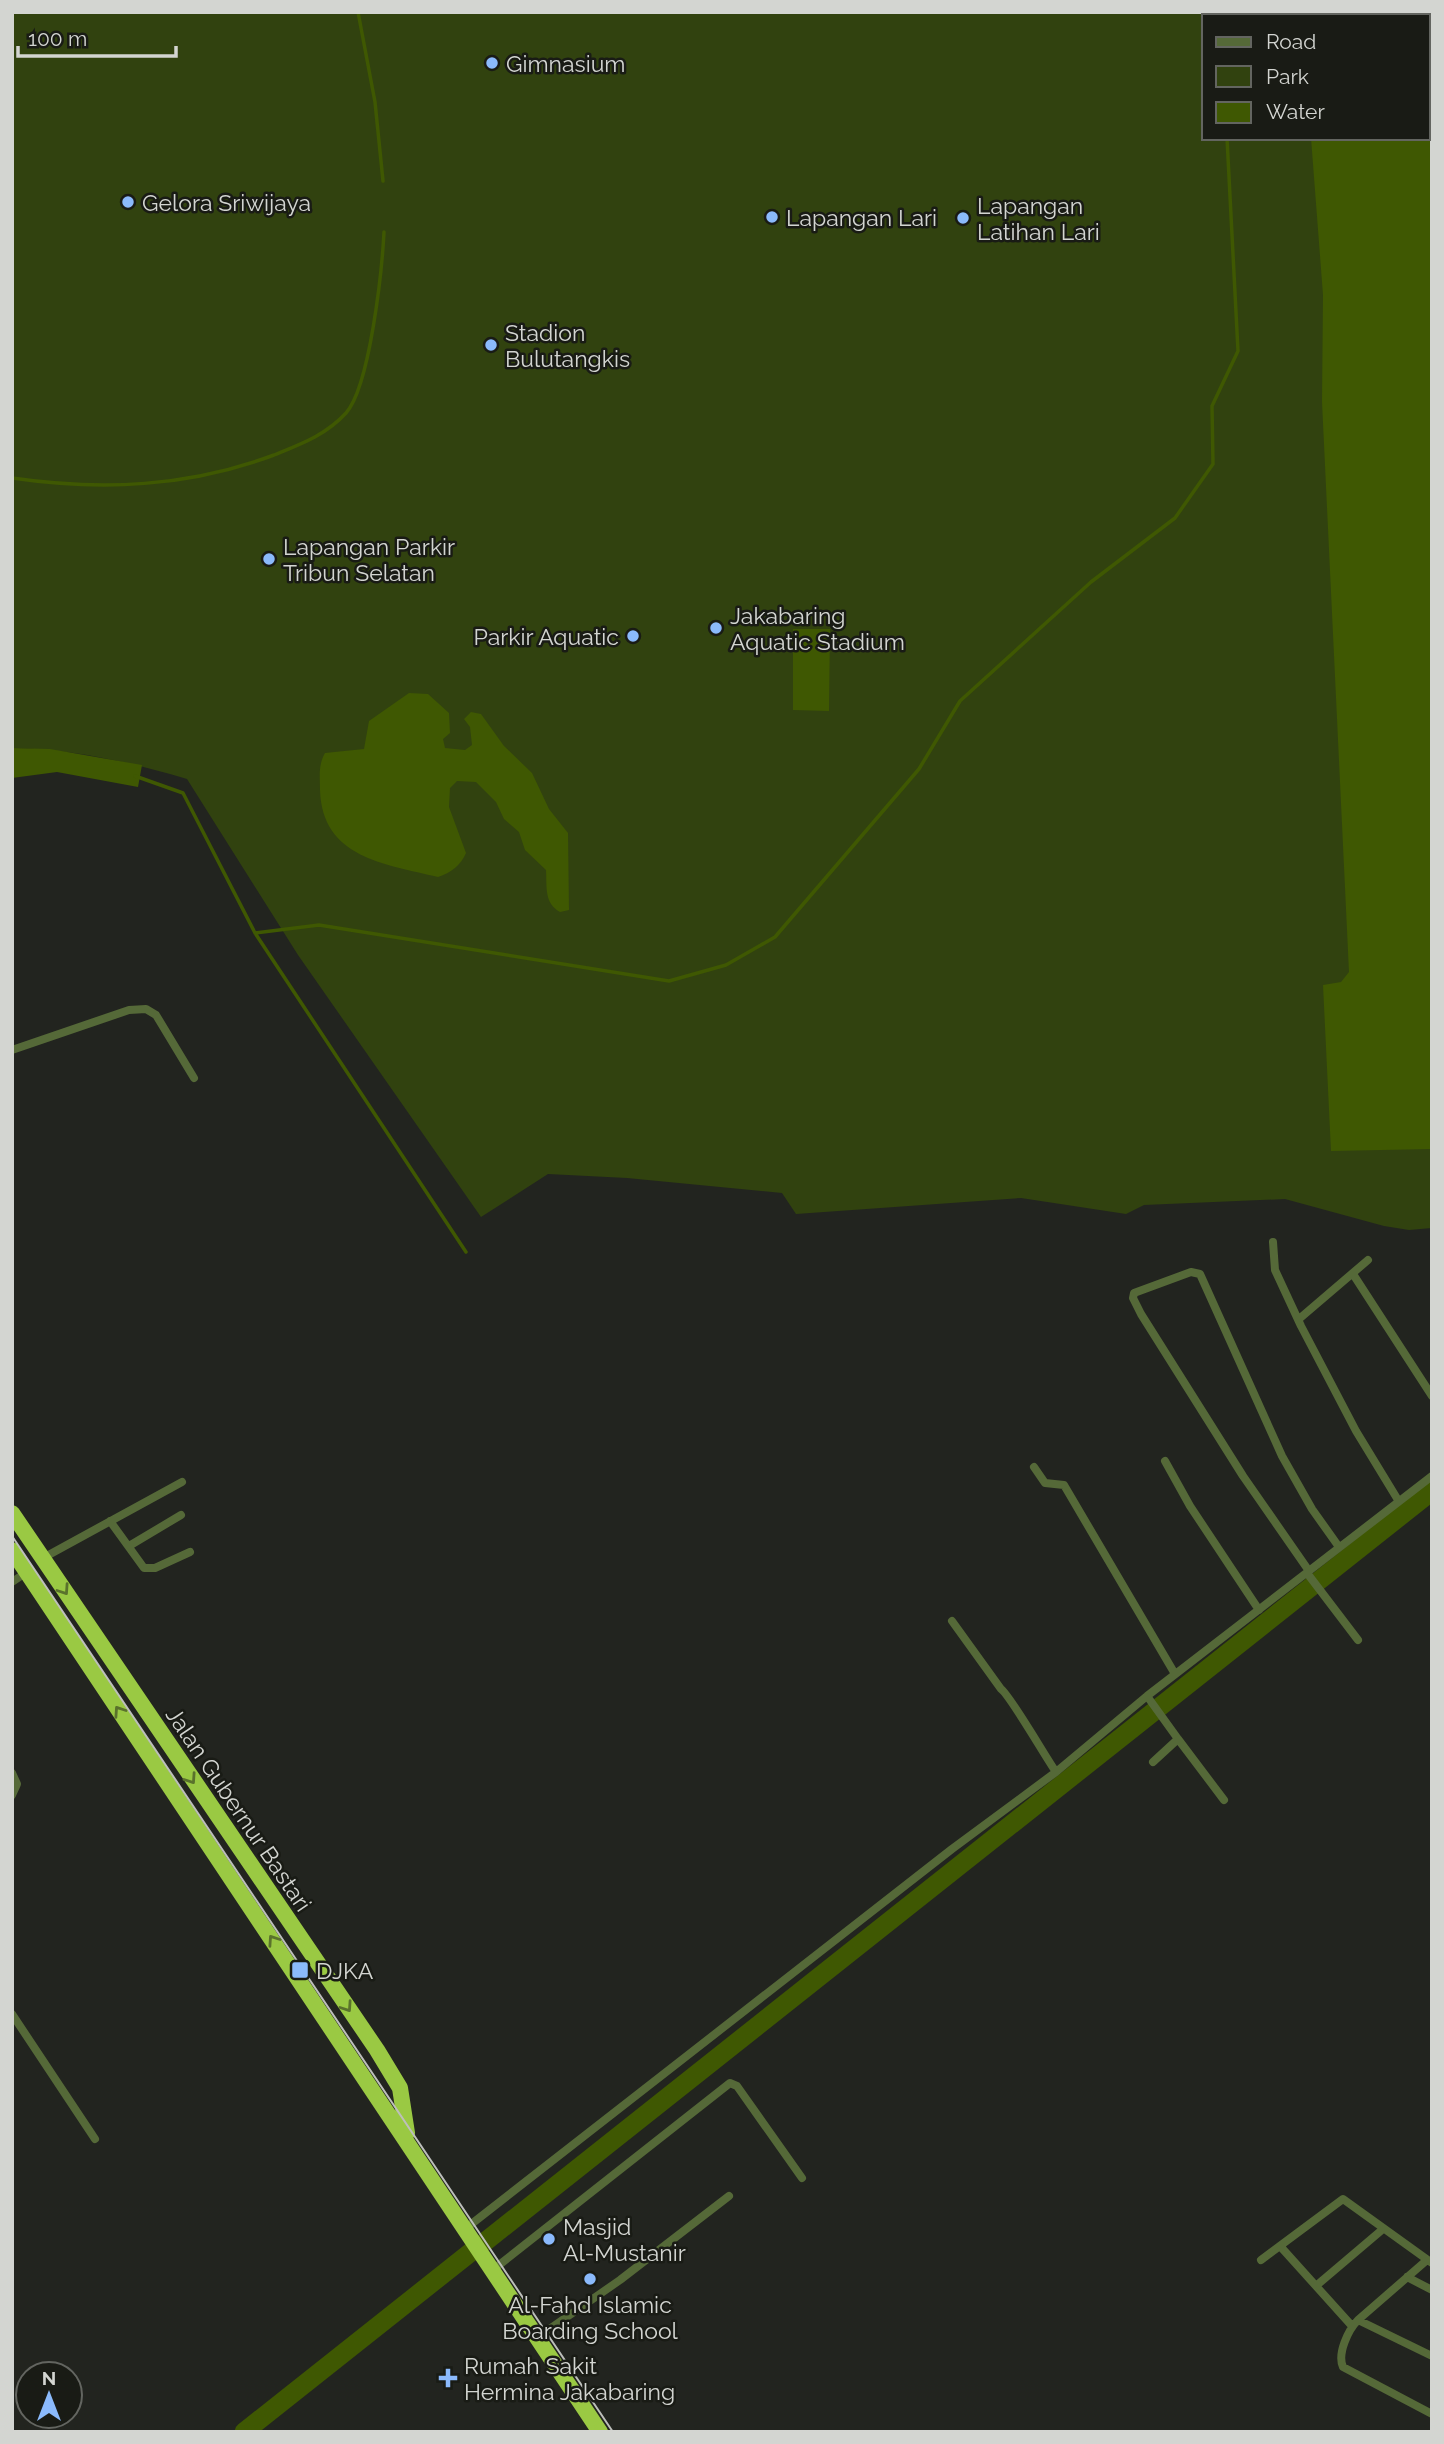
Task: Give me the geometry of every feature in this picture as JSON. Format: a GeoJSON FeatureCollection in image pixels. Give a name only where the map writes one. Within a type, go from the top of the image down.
{"type":"FeatureCollection","features":[{"type":"Feature","properties":{"kind":"highway","name":"Jalan Gubernur Bastari"},"geometry":{"type":"LineString","coordinates":[[12,1513],[394,2078],[400,2088],[408,2139]]}},
{"type":"Feature","properties":{"kind":"highway","name":"Jalan Gubernur Bastari"},"geometry":{"type":"LineString","coordinates":[[12,1550],[408,2139],[600,2432]]}},
{"type":"Feature","properties":{"kind":"highway"},"geometry":{"type":"LineString","coordinates":[[191,1819],[212,1811]]}},
{"type":"Feature","properties":{"kind":"street"},"geometry":{"type":"LineString","coordinates":[[12,1050],[129,1010],[146,1009],[156,1015],[194,1078]]}},
{"type":"Feature","properties":{"kind":"street"},"geometry":{"type":"LineString","coordinates":[[1273,1242],[1275,1270],[1298,1319],[1378,1469],[1398,1500]]}},
{"type":"Feature","properties":{"kind":"street"},"geometry":{"type":"LineString","coordinates":[[1298,1319],[1368,1260]]}},
{"type":"Feature","properties":{"kind":"street"},"geometry":{"type":"LineString","coordinates":[[1339,1547],[1320,1522],[1282,1456],[1200,1274],[1191,1272],[1134,1293],[1133,1298],[1141,1314],[1243,1476],[1324,1597],[1358,1640]]}},
{"type":"Feature","properties":{"kind":"street"},"geometry":{"type":"LineString","coordinates":[[1353,1274],[1432,1396]]}},
{"type":"Feature","properties":{"kind":"street"},"geometry":{"type":"LineString","coordinates":[[1165,1461],[1259,1610]]}},
{"type":"Feature","properties":{"kind":"street"},"geometry":{"type":"LineString","coordinates":[[1034,1467],[1045,1483],[1064,1485],[1175,1674]]}},
{"type":"Feature","properties":{"kind":"street"},"geometry":{"type":"LineString","coordinates":[[465,2229],[951,1849],[1056,1772],[1147,1696],[1432,1476]]}},
{"type":"Feature","properties":{"kind":"street"},"geometry":{"type":"LineString","coordinates":[[43,1558],[182,1482]]}},
{"type":"Feature","properties":{"kind":"street"},"geometry":{"type":"LineString","coordinates":[[129,1546],[181,1516]]}},
{"type":"Feature","properties":{"kind":"street"},"geometry":{"type":"LineString","coordinates":[[110,1521],[141,1565],[149,1569],[190,1552]]}},
{"type":"Feature","properties":{"kind":"street"},"geometry":{"type":"LineString","coordinates":[[12,1582],[27,1572]]}},
{"type":"Feature","properties":{"kind":"street"},"geometry":{"type":"LineString","coordinates":[[952,1621],[1001,1689],[1008,1694],[1029,1733],[1056,1772]]}},
{"type":"Feature","properties":{"kind":"street"},"geometry":{"type":"LineString","coordinates":[[1147,1696],[1224,1800]]}},
{"type":"Feature","properties":{"kind":"street"},"geometry":{"type":"LineString","coordinates":[[1153,1762],[1178,1739]]}},
{"type":"Feature","properties":{"kind":"street"},"geometry":{"type":"LineString","coordinates":[[12,1773],[17,1784],[12,1795]]}},
{"type":"Feature","properties":{"kind":"street"},"geometry":{"type":"LineString","coordinates":[[12,2014],[95,2139]]}},
{"type":"Feature","properties":{"kind":"street"},"geometry":{"type":"LineString","coordinates":[[494,2269],[730,2083],[737,2086],[802,2178]]}},
{"type":"Feature","properties":{"kind":"street"},"geometry":{"type":"LineString","coordinates":[[538,2337],[620,2280],[729,2196]]}},
{"type":"Feature","properties":{"kind":"street"},"geometry":{"type":"LineString","coordinates":[[1261,2260],[1343,2199],[1429,2262],[1355,2323],[1340,2359],[1343,2367],[1432,2414]]}},
{"type":"Feature","properties":{"kind":"street"},"geometry":{"type":"LineString","coordinates":[[1317,2285],[1383,2229]]}},
{"type":"Feature","properties":{"kind":"street"},"geometry":{"type":"LineString","coordinates":[[1280,2246],[1355,2323],[1432,2356]]}},
{"type":"Feature","properties":{"kind":"street"},"geometry":{"type":"LineString","coordinates":[[1408,2277],[1432,2290]]}},
{"type":"Feature","properties":{"kind":"green space"},"geometry":{"type":"Polygon","coordinates":[[[12,12],[1432,12],[1432,1228],[1409,1230],[1384,1226],[1285,1199],[1144,1205],[1126,1214],[1021,1198],[796,1214],[782,1193],[627,1178],[548,1174],[481,1217],[298,955],[187,779],[144,767],[57,751],[12,748],[12,12]]]}},
{"type":"Feature","properties":{"kind":"water"},"geometry":{"type":"Polygon","coordinates":[[[1432,12],[1432,1149],[1331,1151],[1323,985],[1341,982],[1349,972],[1322,402],[1323,295],[1311,140],[1430,140],[1430,14],[1302,14],[1432,12]]]}},
{"type":"Feature","properties":{"kind":"water"},"geometry":{"type":"Polygon","coordinates":[[[793,629],[830,629],[829,711],[793,710],[793,629]]]}},
{"type":"Feature","properties":{"kind":"water"},"geometry":{"type":"Polygon","coordinates":[[[409,693],[428,694],[449,713],[450,733],[443,739],[445,748],[465,750],[472,745],[470,727],[464,719],[471,712],[481,714],[504,746],[532,773],[549,809],[568,833],[569,910],[560,912],[551,904],[547,894],[546,870],[525,850],[519,832],[504,819],[496,802],[476,782],[457,781],[450,788],[449,807],[466,853],[455,868],[438,877],[378,862],[344,844],[332,830],[323,813],[320,790],[320,767],[325,753],[364,749],[369,721],[409,693]]]}},
{"type":"Feature","properties":{"kind":"water"},"geometry":{"type":"Polygon","coordinates":[[[12,748],[50,749],[142,765],[138,787],[57,772],[12,778],[12,748]]]}},
{"type":"Feature","properties":{"kind":"waterway"},"geometry":{"type":"LineString","coordinates":[[358,12],[375,102],[383,181]]}},
{"type":"Feature","properties":{"kind":"waterway"},"geometry":{"type":"LineString","coordinates":[[255,933],[319,925],[669,981],[726,965],[775,937],[919,769],[960,701],[1091,582],[1175,518],[1213,464],[1212,406],[1238,351],[1227,140]]}},
{"type":"Feature","properties":{"kind":"waterway"},"geometry":{"type":"LineString","coordinates":[[12,478],[112,485],[177,480],[242,466],[284,451],[322,433],[346,413],[362,379],[373,327],[384,232]]}},
{"type":"Feature","properties":{"kind":"waterway"},"geometry":{"type":"LineString","coordinates":[[135,776],[183,793],[255,933],[466,1252]]}},
{"type":"Feature","properties":{"kind":"waterway"},"geometry":{"type":"LineString","coordinates":[[486,2241],[1432,1491]]}},
{"type":"Feature","properties":{"kind":"waterway"},"geometry":{"type":"LineString","coordinates":[[244,2432],[471,2252]]}},
{"type":"Feature","properties":{"kind":"tram line"},"geometry":{"type":"LineString","coordinates":[[12,1536],[613,2432]]}},
{"type":"Feature","properties":{"kind":"place","name":"Gimnasium"},"geometry":{"type":"Point","coordinates":[492,63]}},
{"type":"Feature","properties":{"kind":"place","name":"Gelora Sriwijaya"},"geometry":{"type":"Point","coordinates":[128,202]}},
{"type":"Feature","properties":{"kind":"place","name":"Lapangan Lari"},"geometry":{"type":"Point","coordinates":[772,217]}},
{"type":"Feature","properties":{"kind":"place","name":"Lapangan Latihan Lari"},"geometry":{"type":"Point","coordinates":[963,218]}},
{"type":"Feature","properties":{"kind":"place","name":"Stadion Bulutangkis"},"geometry":{"type":"Point","coordinates":[491,345]}},
{"type":"Feature","properties":{"kind":"place","name":"Lapangan Parkir Tribun Selatan"},"geometry":{"type":"Point","coordinates":[269,559]}},
{"type":"Feature","properties":{"kind":"place","name":"Jakabaring Aquatic Stadium"},"geometry":{"type":"Point","coordinates":[716,628]}},
{"type":"Feature","properties":{"kind":"place","name":"Parkir Aquatic"},"geometry":{"type":"Point","coordinates":[633,636]}},
{"type":"Feature","properties":{"kind":"place","name":"DJKA"},"geometry":{"type":"Point","coordinates":[300,1970]}},
{"type":"Feature","properties":{"kind":"place","name":"Masjid Al-Mustanir"},"geometry":{"type":"Point","coordinates":[549,2239]}},
{"type":"Feature","properties":{"kind":"place","name":"Al-Fahd Islamic Boarding School"},"geometry":{"type":"Point","coordinates":[590,2279]}},
{"type":"Feature","properties":{"kind":"place","name":"Rumah Sakit Hermina Jakabaring"},"geometry":{"type":"Point","coordinates":[448,2378]}}]}
